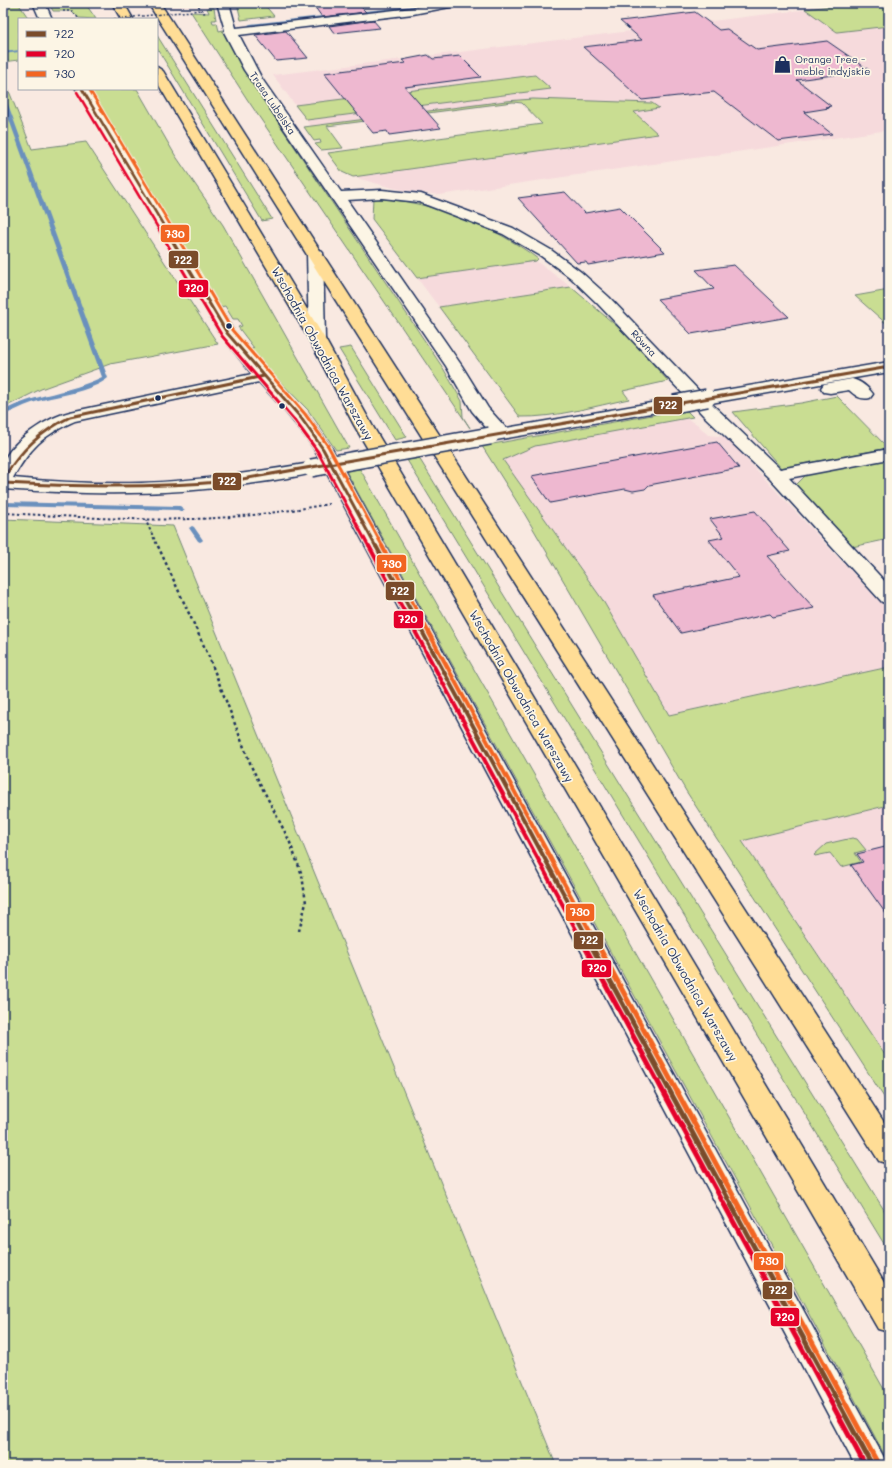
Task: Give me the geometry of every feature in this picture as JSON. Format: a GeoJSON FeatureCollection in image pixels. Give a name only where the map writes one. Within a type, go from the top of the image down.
{"type":"FeatureCollection","features":[{"type":"Feature","properties":{"kind":"highway"},"geometry":{"type":"LineString","coordinates":[[118,3],[126,18]]}},
{"type":"Feature","properties":{"kind":"highway"},"geometry":{"type":"LineString","coordinates":[[154,3],[889,1153]]}},
{"type":"Feature","properties":{"kind":"highway"},"geometry":{"type":"LineString","coordinates":[[165,3],[167,23]]}},
{"type":"Feature","properties":{"kind":"highway","name":"Wschodnia Obwodnica Warszawy"},"geometry":{"type":"LineString","coordinates":[[158,73],[317,339],[367,432],[889,1319]]}},
{"type":"Feature","properties":{"kind":"street"},"geometry":{"type":"LineString","coordinates":[[39,3],[46,18]]}},
{"type":"Feature","properties":{"kind":"street","name":"Trasa Lubelska"},"geometry":{"type":"LineString","coordinates":[[223,3],[230,32],[241,56],[256,80],[454,366],[496,435]]}},
{"type":"Feature","properties":{"kind":"street"},"geometry":{"type":"LineString","coordinates":[[230,32],[413,10],[455,3]]}},
{"type":"Feature","properties":{"kind":"street"},"geometry":{"type":"LineString","coordinates":[[83,90],[227,332],[239,349],[284,397],[316,438],[351,500],[872,1465]]}},
{"type":"Feature","properties":{"kind":"street","name":"Równa"},"geometry":{"type":"LineString","coordinates":[[337,196],[382,194],[420,198],[484,221],[526,240],[576,275],[603,300],[776,475],[889,598]]}},
{"type":"Feature","properties":{"kind":"street"},"geometry":{"type":"LineString","coordinates":[[315,253],[317,339]]}},
{"type":"Feature","properties":{"kind":"street"},"geometry":{"type":"LineString","coordinates":[[708,405],[889,367]]}},
{"type":"Feature","properties":{"kind":"street"},"geometry":{"type":"LineString","coordinates":[[3,479],[28,440],[50,425],[70,417],[264,376]]}},
{"type":"Feature","properties":{"kind":"street"},"geometry":{"type":"LineString","coordinates":[[3,483],[77,488],[155,488],[231,481],[674,404],[708,405],[847,384],[855,386],[864,394]]}},
{"type":"Feature","properties":{"kind":"street"},"geometry":{"type":"LineString","coordinates":[[776,475],[889,454]]}},
{"type":"Feature","properties":{"kind":"path"},"geometry":{"type":"LineString","coordinates":[[196,3],[200,10]]}},
{"type":"Feature","properties":{"kind":"path"},"geometry":{"type":"LineString","coordinates":[[124,18],[200,10],[203,11]]}},
{"type":"Feature","properties":{"kind":"path"},"geometry":{"type":"LineString","coordinates":[[57,12],[72,11],[78,18]]}},
{"type":"Feature","properties":{"kind":"path"},"geometry":{"type":"LineString","coordinates":[[3,513],[145,519],[243,516],[280,512],[351,500]]}},
{"type":"Feature","properties":{"kind":"path"},"geometry":{"type":"LineString","coordinates":[[145,519],[209,657],[252,768],[289,840],[297,861],[302,875],[306,903],[299,931]]}},
{"type":"Feature","properties":{"kind":"shaded area"},"geometry":{"type":"Polygon","coordinates":[[[858,3],[889,3],[889,130],[439,195],[397,189],[353,177],[657,134],[542,124],[522,103],[513,102],[312,128],[273,75],[858,3]]]}},
{"type":"Feature","properties":{"kind":"shaded area"},"geometry":{"type":"Polygon","coordinates":[[[536,261],[571,287],[439,307],[417,278],[536,261]]]}},
{"type":"Feature","properties":{"kind":"shaded area"},"geometry":{"type":"Polygon","coordinates":[[[686,418],[697,424],[708,435],[726,437],[889,612],[889,667],[669,715],[602,599],[503,460],[535,446],[686,418]]]}},
{"type":"Feature","properties":{"kind":"shaded area"},"geometry":{"type":"Polygon","coordinates":[[[889,805],[889,1049],[883,1051],[742,841],[889,805]]]}},
{"type":"Feature","properties":{"kind":"green space"},"geometry":{"type":"Polygon","coordinates":[[[3,3],[18,3],[28,18],[18,18],[18,60],[3,62],[3,3]]]}},
{"type":"Feature","properties":{"kind":"green space"},"geometry":{"type":"Polygon","coordinates":[[[49,3],[85,3],[95,18],[79,18],[72,11],[53,11],[49,3]]]}},
{"type":"Feature","properties":{"kind":"green space"},"geometry":{"type":"Polygon","coordinates":[[[237,3],[263,3],[274,16],[241,20],[237,3]]]}},
{"type":"Feature","properties":{"kind":"green space"},"geometry":{"type":"Polygon","coordinates":[[[858,3],[889,3],[889,26],[837,32],[805,9],[858,3]]]}},
{"type":"Feature","properties":{"kind":"green space"},"geometry":{"type":"Polygon","coordinates":[[[207,8],[214,8],[216,20],[212,20],[213,23],[217,23],[219,31],[223,30],[247,76],[443,368],[462,401],[463,417],[470,428],[247,99],[191,12],[209,13],[207,8]]]}},
{"type":"Feature","properties":{"kind":"green space"},"geometry":{"type":"Polygon","coordinates":[[[158,37],[272,219],[262,221],[158,50],[158,37]]]}},
{"type":"Feature","properties":{"kind":"green space"},"geometry":{"type":"Polygon","coordinates":[[[535,75],[551,89],[307,120],[295,105],[535,75]]]}},
{"type":"Feature","properties":{"kind":"green space"},"geometry":{"type":"Polygon","coordinates":[[[3,76],[32,149],[86,142],[218,344],[110,364],[41,389],[3,408],[3,76]]]}},
{"type":"Feature","properties":{"kind":"green space"},"geometry":{"type":"Polygon","coordinates":[[[91,90],[138,90],[175,155],[223,225],[349,448],[336,450],[308,410],[249,350],[254,348],[238,327],[242,326],[238,319],[233,319],[225,306],[220,307],[91,90]]]}},
{"type":"Feature","properties":{"kind":"green space"},"geometry":{"type":"Polygon","coordinates":[[[533,99],[652,103],[659,108],[634,112],[658,134],[353,177],[342,172],[328,153],[542,124],[522,103],[513,102],[327,126],[343,148],[321,150],[315,144],[321,143],[320,140],[314,141],[304,127],[506,101],[533,99]]]}},
{"type":"Feature","properties":{"kind":"green space"},"geometry":{"type":"Polygon","coordinates":[[[373,198],[417,204],[460,216],[501,235],[538,259],[536,261],[417,278],[372,219],[373,198]]]}},
{"type":"Feature","properties":{"kind":"green space"},"geometry":{"type":"Polygon","coordinates":[[[571,287],[626,334],[668,381],[623,391],[629,399],[561,414],[520,417],[439,307],[571,287]]]}},
{"type":"Feature","properties":{"kind":"green space"},"geometry":{"type":"Polygon","coordinates":[[[889,290],[889,326],[855,296],[889,290]]]}},
{"type":"Feature","properties":{"kind":"green space"},"geometry":{"type":"Polygon","coordinates":[[[351,347],[407,437],[395,440],[339,349],[351,347]]]}},
{"type":"Feature","properties":{"kind":"green space"},"geometry":{"type":"Polygon","coordinates":[[[837,396],[888,448],[781,468],[733,412],[801,403],[837,396]]]}},
{"type":"Feature","properties":{"kind":"green space"},"geometry":{"type":"Polygon","coordinates":[[[685,409],[693,417],[535,446],[503,460],[602,599],[669,715],[889,667],[889,805],[742,841],[889,1061],[889,1105],[686,791],[524,513],[482,446],[685,409]]]}},
{"type":"Feature","properties":{"kind":"green space"},"geometry":{"type":"Polygon","coordinates":[[[419,458],[889,1218],[889,1252],[407,460],[419,458]]]}},
{"type":"Feature","properties":{"kind":"green space"},"geometry":{"type":"Polygon","coordinates":[[[889,458],[889,539],[852,547],[796,485],[807,474],[889,458]]]}},
{"type":"Feature","properties":{"kind":"green space"},"geometry":{"type":"Polygon","coordinates":[[[360,469],[889,1398],[889,1463],[776,1253],[346,471],[360,469]]]}},
{"type":"Feature","properties":{"kind":"green space"},"geometry":{"type":"Polygon","coordinates":[[[3,519],[173,526],[556,1465],[3,1465],[3,519]]]}},
{"type":"Feature","properties":{"kind":"green space"},"geometry":{"type":"Polygon","coordinates":[[[852,838],[857,839],[866,850],[855,853],[861,862],[841,867],[830,853],[814,855],[826,844],[852,838]]]}},
{"type":"Feature","properties":{"kind":"building"},"geometry":{"type":"Polygon","coordinates":[[[312,3],[357,3],[366,12],[322,17],[312,3]]]}},
{"type":"Feature","properties":{"kind":"building"},"geometry":{"type":"Polygon","coordinates":[[[695,12],[719,30],[727,29],[757,50],[827,41],[869,70],[797,80],[831,106],[826,107],[829,108],[804,112],[832,134],[778,141],[714,92],[642,100],[583,47],[642,40],[620,21],[695,12]]]}},
{"type":"Feature","properties":{"kind":"building"},"geometry":{"type":"Polygon","coordinates":[[[373,20],[380,28],[334,33],[329,26],[373,20]]]}},
{"type":"Feature","properties":{"kind":"building"},"geometry":{"type":"Polygon","coordinates":[[[286,31],[308,58],[276,61],[255,35],[286,31]]]}},
{"type":"Feature","properties":{"kind":"building"},"geometry":{"type":"Polygon","coordinates":[[[428,55],[433,59],[460,56],[481,77],[405,87],[441,128],[389,135],[387,131],[373,133],[324,73],[406,63],[402,60],[428,55]]]}},
{"type":"Feature","properties":{"kind":"building"},"geometry":{"type":"Polygon","coordinates":[[[565,192],[585,213],[620,207],[665,252],[588,265],[586,262],[577,263],[518,198],[565,192]]]}},
{"type":"Feature","properties":{"kind":"building"},"geometry":{"type":"Polygon","coordinates":[[[734,265],[789,317],[691,334],[657,299],[714,289],[696,270],[734,265]]]}},
{"type":"Feature","properties":{"kind":"building"},"geometry":{"type":"Polygon","coordinates":[[[717,442],[739,468],[649,485],[645,489],[633,491],[625,489],[550,503],[531,476],[717,442]]]}},
{"type":"Feature","properties":{"kind":"building"},"geometry":{"type":"Polygon","coordinates":[[[755,511],[790,551],[767,556],[814,608],[773,617],[770,614],[681,633],[653,595],[739,577],[709,540],[724,537],[710,519],[755,511]]]}},
{"type":"Feature","properties":{"kind":"building"},"geometry":{"type":"Polygon","coordinates":[[[889,846],[889,918],[851,865],[863,862],[857,854],[889,846]]]}},
{"type":"Feature","properties":{"kind":"waterway"},"geometry":{"type":"LineString","coordinates":[[355,13],[422,6]]}},
{"type":"Feature","properties":{"kind":"waterway"},"geometry":{"type":"LineString","coordinates":[[250,25],[331,16]]}},
{"type":"Feature","properties":{"kind":"waterway"},"geometry":{"type":"LineString","coordinates":[[3,53],[18,51]]}},
{"type":"Feature","properties":{"kind":"waterway"},"geometry":{"type":"LineString","coordinates":[[3,96],[105,378],[93,384],[28,402],[3,413]]}},
{"type":"Feature","properties":{"kind":"waterway"},"geometry":{"type":"LineString","coordinates":[[3,504],[180,508],[182,510]]}},
{"type":"Feature","properties":{"kind":"waterway"},"geometry":{"type":"LineString","coordinates":[[192,528],[200,540]]}},
{"type":"Feature","properties":{"kind":"transit line","name":"722"},"geometry":{"type":"LineString","coordinates":[[83,90],[227,333],[301,418],[323,449],[872,1465]]}},
{"type":"Feature","properties":{"kind":"transit line","name":"730"},"geometry":{"type":"LineString","coordinates":[[90,90],[232,330],[305,414],[328,446],[877,1462]]}},
{"type":"Feature","properties":{"kind":"transit line","name":"720"},"geometry":{"type":"LineString","coordinates":[[77,92],[222,336],[296,422],[318,452],[865,1465]]}},
{"type":"Feature","properties":{"kind":"transit line","name":"722"},"geometry":{"type":"LineString","coordinates":[[3,483],[117,487],[202,484],[231,481],[889,367]]}},
{"type":"Feature","properties":{"kind":"transit line","name":"722"},"geometry":{"type":"LineString","coordinates":[[3,479],[17,458],[31,442],[48,429],[70,417],[264,376]]}},
{"type":"Feature","properties":{"kind":"place","name":"Orange Tree - meble indyjskie"},"geometry":{"type":"Point","coordinates":[782,65]}}]}
